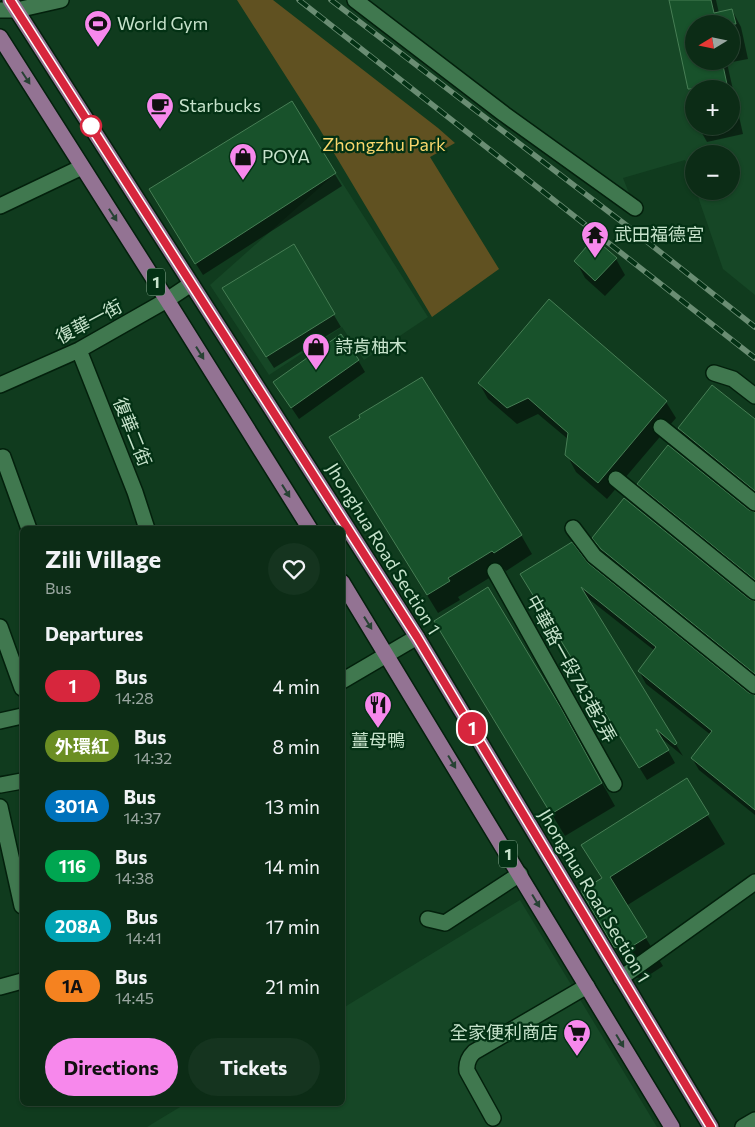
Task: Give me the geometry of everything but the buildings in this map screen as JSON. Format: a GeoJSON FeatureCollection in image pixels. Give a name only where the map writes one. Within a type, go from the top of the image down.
{"type":"FeatureCollection","features":[{"type":"Feature","properties":{"kind":"main road","name":"Jhonghua Road Section 1"},"geometry":{"type":"LineString","coordinates":[[13,5],[417,637],[711,1127]]}},
{"type":"Feature","properties":{"kind":"main road","name":"1"},"geometry":{"type":"LineString","coordinates":[[0,37],[308,526]]}},
{"type":"Feature","properties":{"kind":"main road","name":"1"},"geometry":{"type":"LineString","coordinates":[[345,587],[672,1127]]}},
{"type":"Feature","properties":{"kind":"street"},"geometry":{"type":"LineString","coordinates":[[0,10],[13,5],[61,0]]}},
{"type":"Feature","properties":{"kind":"street"},"geometry":{"type":"LineString","coordinates":[[355,0],[504,114],[635,208]]}},
{"type":"Feature","properties":{"kind":"street"},"geometry":{"type":"LineString","coordinates":[[0,206],[82,168]]}},
{"type":"Feature","properties":{"kind":"street","name":"復華一街"},"geometry":{"type":"LineString","coordinates":[[0,385],[79,350],[167,300],[191,284]]}},
{"type":"Feature","properties":{"kind":"street","name":"復華二街"},"geometry":{"type":"LineString","coordinates":[[79,350],[135,492],[146,526]]}},
{"type":"Feature","properties":{"kind":"street"},"geometry":{"type":"LineString","coordinates":[[714,373],[733,379],[755,396]]}},
{"type":"Feature","properties":{"kind":"street"},"geometry":{"type":"LineString","coordinates":[[661,427],[755,503]]}},
{"type":"Feature","properties":{"kind":"street"},"geometry":{"type":"LineString","coordinates":[[0,458],[3,457],[28,526]]}},
{"type":"Feature","properties":{"kind":"street"},"geometry":{"type":"LineString","coordinates":[[616,479],[755,592]]}},
{"type":"Feature","properties":{"kind":"street"},"geometry":{"type":"LineString","coordinates":[[573,528],[594,556],[755,686]]}},
{"type":"Feature","properties":{"kind":"street","name":"中華路一段743巷2弄"},"geometry":{"type":"LineString","coordinates":[[495,571],[614,784]]}},
{"type":"Feature","properties":{"kind":"street"},"geometry":{"type":"LineString","coordinates":[[0,627],[18,661],[20,674]]}},
{"type":"Feature","properties":{"kind":"street"},"geometry":{"type":"LineString","coordinates":[[345,679],[417,637]]}},
{"type":"Feature","properties":{"kind":"street"},"geometry":{"type":"LineString","coordinates":[[0,721],[20,716]]}},
{"type":"Feature","properties":{"kind":"street"},"geometry":{"type":"LineString","coordinates":[[0,785],[20,781]]}},
{"type":"Feature","properties":{"kind":"street"},"geometry":{"type":"LineString","coordinates":[[0,807],[20,897]]}},
{"type":"Feature","properties":{"kind":"street"},"geometry":{"type":"LineString","coordinates":[[428,919],[445,923],[520,874]]}},
{"type":"Feature","properties":{"kind":"street"},"geometry":{"type":"LineString","coordinates":[[621,978],[755,882]]}},
{"type":"Feature","properties":{"kind":"street"},"geometry":{"type":"LineString","coordinates":[[0,987],[20,982]]}},
{"type":"Feature","properties":{"kind":"street"},"geometry":{"type":"LineString","coordinates":[[493,1118],[467,1071],[466,1066],[471,1056],[474,1052],[587,986]]}},
{"type":"Feature","properties":{"kind":"street"},"geometry":{"type":"LineString","coordinates":[[743,1127],[755,1120]]}},
{"type":"Feature","properties":{"kind":"shaded area"},"geometry":{"type":"Polygon","coordinates":[[[366,0],[755,0],[755,295],[723,269],[699,200],[740,200],[740,145],[685,145],[685,160],[623,178],[635,208],[609,182],[366,0]]]}},
{"type":"Feature","properties":{"kind":"shaded area"},"geometry":{"type":"Polygon","coordinates":[[[336,173],[428,317],[364,360],[342,327],[269,375],[210,285],[336,173]]]}},
{"type":"Feature","properties":{"kind":"shaded area"},"geometry":{"type":"Polygon","coordinates":[[[520,900],[657,1127],[147,1127],[182,1106],[345,1106],[345,1007],[520,900]]]}},
{"type":"Feature","properties":{"kind":"green space","name":"Zhongzhu Park"},"geometry":{"type":"Polygon","coordinates":[[[237,0],[273,0],[455,143],[430,157],[499,269],[432,317],[319,128],[237,0]]]}},
{"type":"Feature","properties":{"kind":"railway"},"geometry":{"type":"LineString","coordinates":[[299,0],[755,358]]}},
{"type":"Feature","properties":{"kind":"railway"},"geometry":{"type":"LineString","coordinates":[[331,0],[626,225],[755,327]]}},
{"type":"Feature","properties":{"kind":"bus line","name":"1"},"geometry":{"type":"LineString","coordinates":[[10,0],[417,637],[711,1127]]}},
{"type":"Feature","properties":{"kind":"place","name":"World Gym"},"geometry":{"type":"Point","coordinates":[98,48]}},
{"type":"Feature","properties":{"kind":"place","name":"Starbucks"},"geometry":{"type":"Point","coordinates":[160,130]}},
{"type":"Feature","properties":{"kind":"place","name":"POYA"},"geometry":{"type":"Point","coordinates":[243,181]}},
{"type":"Feature","properties":{"kind":"place","name":"武田福德宮"},"geometry":{"type":"Point","coordinates":[595,259]}},
{"type":"Feature","properties":{"kind":"place","name":"詩肯柚木"},"geometry":{"type":"Point","coordinates":[316,371]}},
{"type":"Feature","properties":{"kind":"place","name":"薑母鴨"},"geometry":{"type":"Point","coordinates":[378,729]}},
{"type":"Feature","properties":{"kind":"place","name":"全家便利商店"},"geometry":{"type":"Point","coordinates":[577,1057]}}]}
